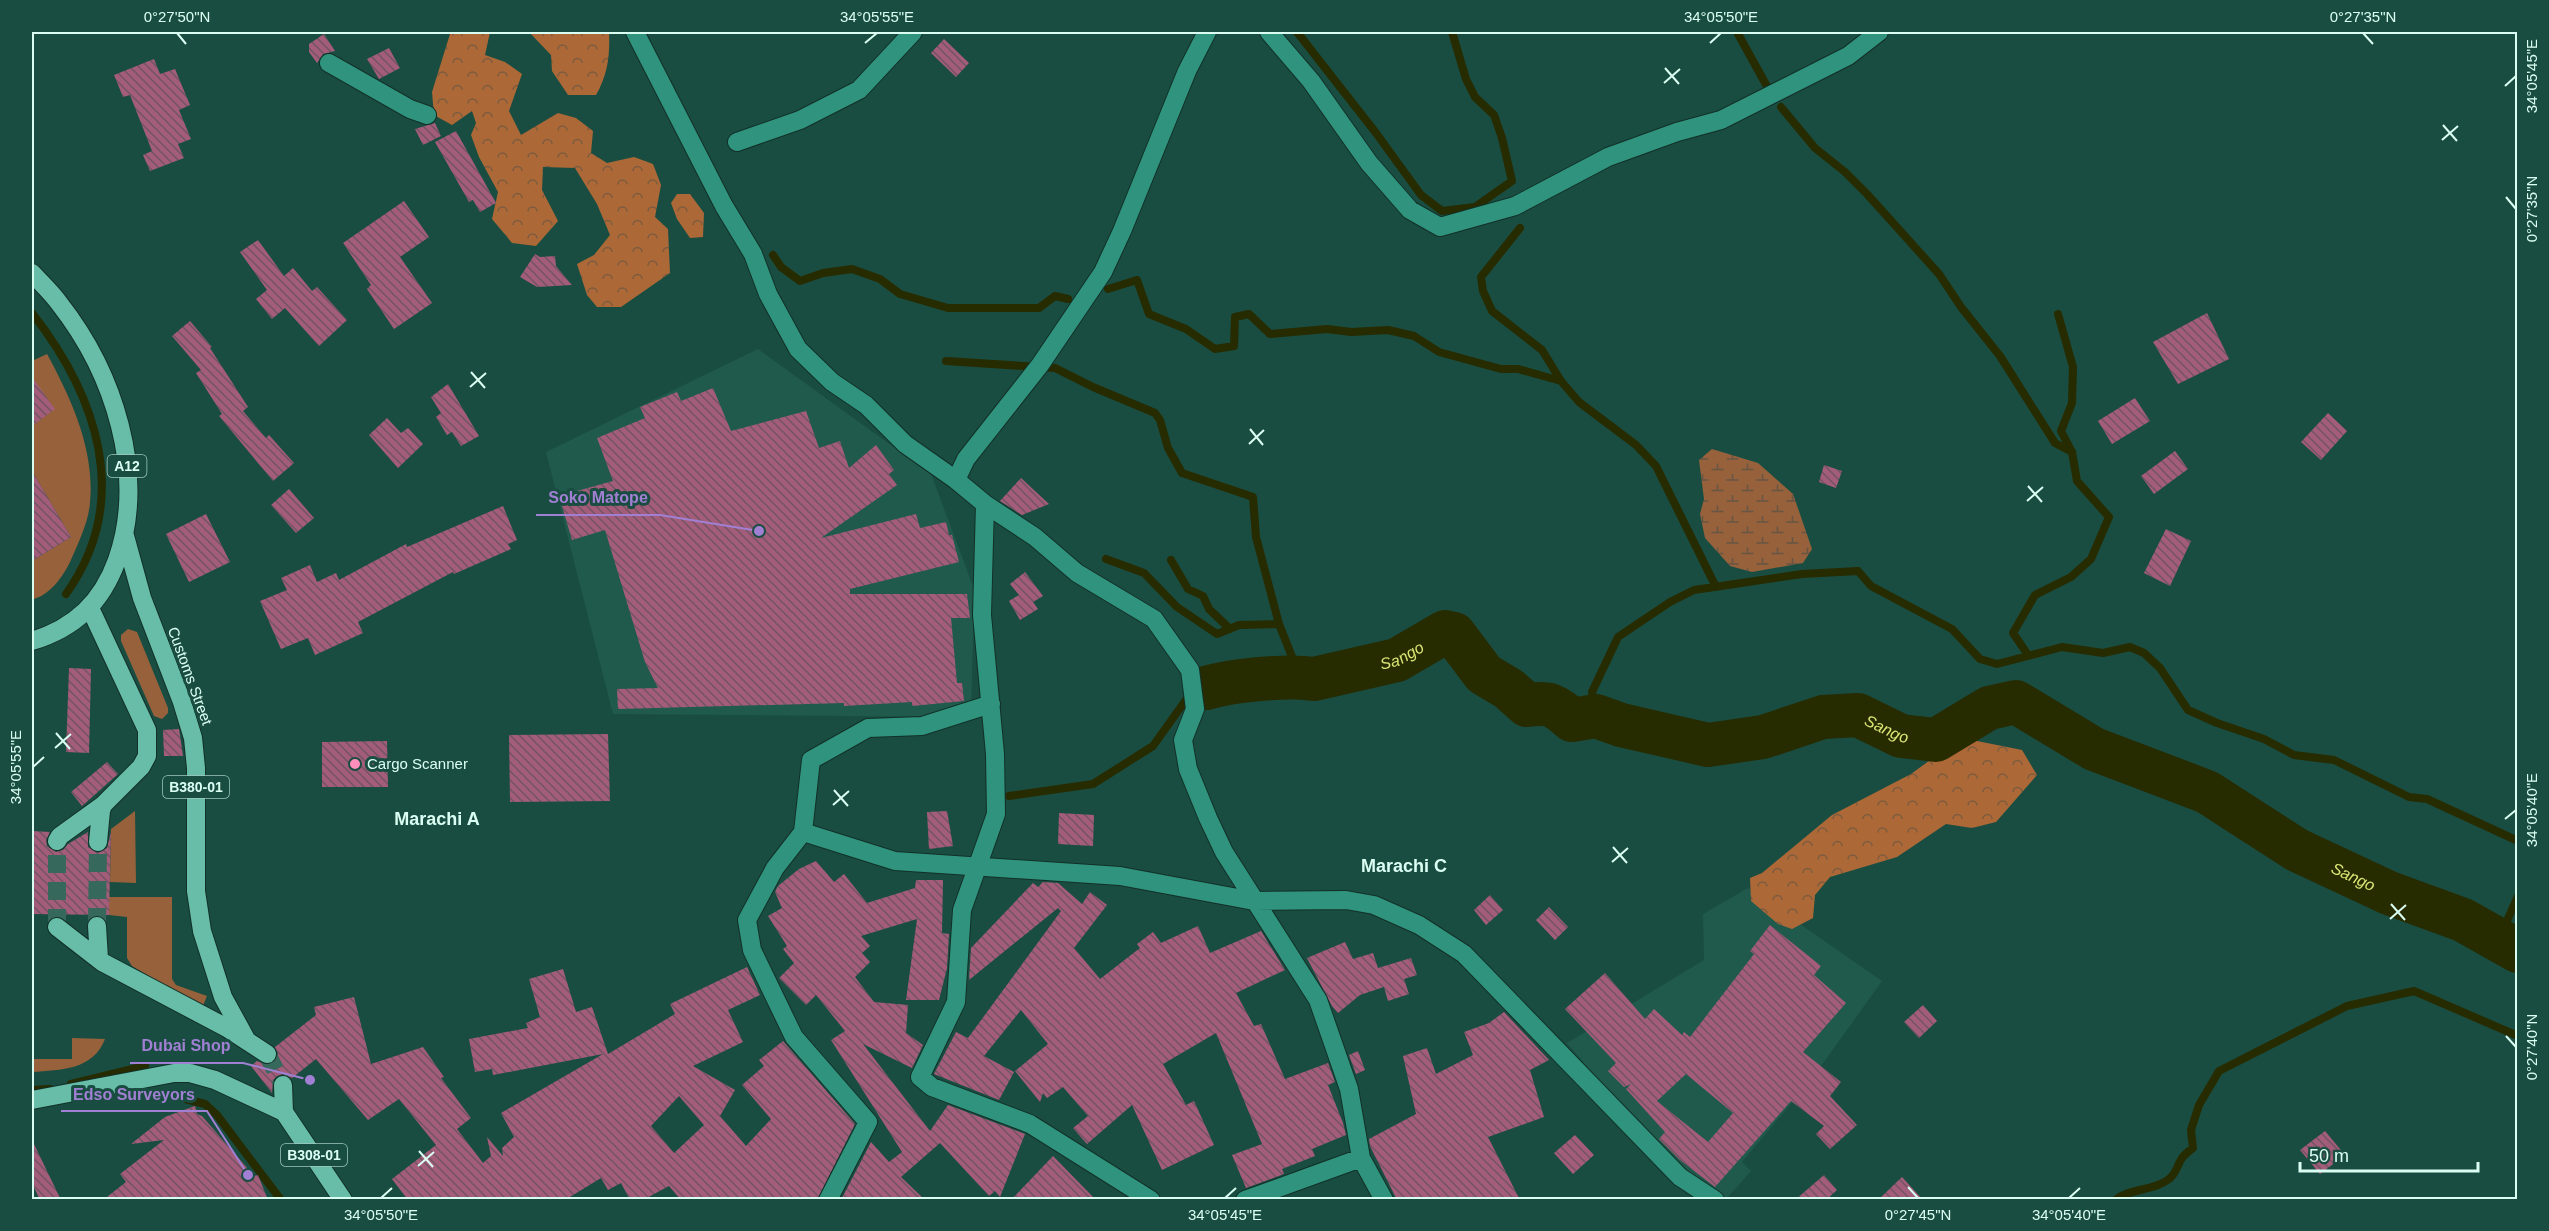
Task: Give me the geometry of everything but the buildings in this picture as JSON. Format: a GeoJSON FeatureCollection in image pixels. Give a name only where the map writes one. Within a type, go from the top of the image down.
{"type":"FeatureCollection","features":[{"type":"Feature","properties":{"kind":"highway","name":"A12"},"geometry":{"type":"LineString","coordinates":[[32,273],[59,303],[82,338],[101,374],[123,437],[129,488],[125,536],[109,581],[90,608],[66,626],[46,637],[32,641]]}},
{"type":"Feature","properties":{"kind":"highway","name":"Customs Street"},"geometry":{"type":"LineString","coordinates":[[125,536],[141,598],[182,702],[193,738],[196,768],[195,891],[202,931],[223,996],[246,1039]]}},
{"type":"Feature","properties":{"kind":"highway"},"geometry":{"type":"LineString","coordinates":[[57,841],[60,836],[104,805],[141,767],[147,756],[147,730],[90,608]]}},
{"type":"Feature","properties":{"kind":"highway"},"geometry":{"type":"LineString","coordinates":[[99,842],[101,811],[104,805]]}},
{"type":"Feature","properties":{"kind":"highway"},"geometry":{"type":"LineString","coordinates":[[97,926],[101,961]]}},
{"type":"Feature","properties":{"kind":"highway","name":"Customs Street"},"geometry":{"type":"LineString","coordinates":[[57,927],[101,961],[246,1039],[267,1054]]}},
{"type":"Feature","properties":{"kind":"highway"},"geometry":{"type":"LineString","coordinates":[[32,1100],[174,1073],[190,1073],[215,1080],[284,1112],[284,1085]]}},
{"type":"Feature","properties":{"kind":"highway","name":"B308-01"},"geometry":{"type":"LineString","coordinates":[[284,1112],[343,1200]]}},
{"type":"Feature","properties":{"kind":"street"},"geometry":{"type":"LineString","coordinates":[[635,32],[724,206],[753,254],[768,294],[798,349],[832,382],[866,405],[905,444],[985,504],[1035,537],[1077,573],[1154,619],[1190,670],[1195,709],[1183,740],[1188,769],[1220,844],[1318,1000],[1349,1089],[1361,1158],[1384,1200]]}},
{"type":"Feature","properties":{"kind":"street"},"geometry":{"type":"LineString","coordinates":[[737,142],[800,120],[859,90],[913,32]]}},
{"type":"Feature","properties":{"kind":"street"},"geometry":{"type":"LineString","coordinates":[[956,480],[966,459],[1040,365],[1103,272],[1122,231],[1187,70],[1207,32]]}},
{"type":"Feature","properties":{"kind":"street"},"geometry":{"type":"LineString","coordinates":[[1269,32],[1311,81],[1369,163],[1410,210],[1440,226],[1515,206],[1608,158],[1677,132],[1721,120],[1848,56],[1879,32]]}},
{"type":"Feature","properties":{"kind":"street"},"geometry":{"type":"LineString","coordinates":[[329,63],[410,109],[428,115]]}},
{"type":"Feature","properties":{"kind":"street"},"geometry":{"type":"LineString","coordinates":[[985,504],[982,615],[986,675],[991,704],[996,814],[962,910],[956,1002],[920,1077],[933,1087],[1030,1124],[1151,1200]]}},
{"type":"Feature","properties":{"kind":"street"},"geometry":{"type":"LineString","coordinates":[[828,1200],[868,1122],[794,1037],[752,950],[747,920],[775,868],[803,832],[811,760],[868,729],[922,726],[991,704]]}},
{"type":"Feature","properties":{"kind":"street"},"geometry":{"type":"LineString","coordinates":[[803,832],[895,861],[1120,876],[1254,901],[1346,900],[1374,905],[1419,925],[1464,954],[1680,1177],[1715,1200]]}},
{"type":"Feature","properties":{"kind":"street"},"geometry":{"type":"LineString","coordinates":[[1245,1200],[1361,1158]]}},
{"type":"Feature","properties":{"kind":"shaded area"},"geometry":{"type":"Polygon","coordinates":[[[758,349],[931,474],[974,589],[971,717],[613,714],[546,452],[758,349]]]}},
{"type":"Feature","properties":{"kind":"shaded area"},"geometry":{"type":"Polygon","coordinates":[[[1748,888],[1882,981],[1811,1080],[1742,1162],[1751,1171],[1727,1198],[1684,1171],[1646,1137],[1567,1043],[1704,960],[1703,914],[1748,888]]]}},
{"type":"Feature","properties":{"kind":"green space"},"geometry":{"type":"Polygon","coordinates":[[[444,32],[490,32],[485,55],[505,62],[522,74],[509,111],[521,135],[558,113],[576,118],[593,131],[591,153],[607,163],[634,157],[653,164],[661,185],[655,217],[668,229],[670,273],[621,307],[597,307],[587,295],[577,264],[594,255],[610,235],[597,204],[575,168],[543,167],[542,190],[558,221],[536,246],[512,243],[492,219],[498,192],[479,157],[471,135],[476,123],[472,111],[452,125],[434,115],[432,92],[450,34],[444,32]]]}},
{"type":"Feature","properties":{"kind":"green space"},"geometry":{"type":"Polygon","coordinates":[[[529,32],[609,32],[607,64],[596,95],[568,95],[552,71],[551,55],[529,32]]]}},
{"type":"Feature","properties":{"kind":"green space"},"geometry":{"type":"Polygon","coordinates":[[[677,194],[690,194],[704,213],[703,237],[690,238],[677,219],[671,203],[677,194]]]}},
{"type":"Feature","properties":{"kind":"green space"},"geometry":{"type":"Polygon","coordinates":[[[47,354],[65,388],[85,444],[91,483],[90,502],[83,532],[67,568],[49,590],[32,599],[32,561],[71,537],[32,471],[32,361],[47,354]]]}},
{"type":"Feature","properties":{"kind":"green space"},"geometry":{"type":"Polygon","coordinates":[[[1712,449],[1758,463],[1793,494],[1812,549],[1803,563],[1752,572],[1730,566],[1705,538],[1700,514],[1704,499],[1699,460],[1712,449]]]}},
{"type":"Feature","properties":{"kind":"green space"},"geometry":{"type":"Polygon","coordinates":[[[128,629],[137,632],[168,708],[168,713],[162,719],[154,716],[121,641],[121,635],[128,629]]]}},
{"type":"Feature","properties":{"kind":"green space"},"geometry":{"type":"Polygon","coordinates":[[[1972,740],[2022,750],[2037,775],[1996,822],[1972,828],[1946,824],[1897,857],[1830,877],[1815,895],[1813,918],[1792,929],[1778,924],[1751,901],[1750,878],[1762,873],[1832,815],[1911,774],[1948,747],[1972,740]]]}},
{"type":"Feature","properties":{"kind":"green space"},"geometry":{"type":"Polygon","coordinates":[[[135,811],[136,883],[110,882],[111,829],[135,811]]]}},
{"type":"Feature","properties":{"kind":"green space"},"geometry":{"type":"Polygon","coordinates":[[[109,897],[172,897],[172,979],[176,985],[207,996],[202,1008],[132,966],[127,958],[127,917],[109,915],[109,897]]]}},
{"type":"Feature","properties":{"kind":"green space"},"geometry":{"type":"Polygon","coordinates":[[[72,1038],[105,1039],[93,1057],[84,1063],[65,1069],[32,1072],[32,1059],[72,1059],[72,1038]]]}},
{"type":"Feature","properties":{"kind":"waterway"},"geometry":{"type":"LineString","coordinates":[[1297,32],[1421,195],[1442,211],[1475,207],[1512,181],[1494,115],[1475,97],[1466,79],[1452,32]]}},
{"type":"Feature","properties":{"kind":"waterway"},"geometry":{"type":"LineString","coordinates":[[1737,32],[1769,90]]}},
{"type":"Feature","properties":{"kind":"waterway"},"geometry":{"type":"LineString","coordinates":[[1781,107],[1815,148],[1845,172],[1867,194],[1939,274],[1961,307],[2000,356],[2055,443],[2072,452]]}},
{"type":"Feature","properties":{"kind":"waterway"},"geometry":{"type":"LineString","coordinates":[[1520,228],[1481,277],[1483,291],[1492,311],[1542,350],[1561,381],[1579,402],[1636,445],[1656,466],[1716,587]]}},
{"type":"Feature","properties":{"kind":"waterway"},"geometry":{"type":"LineString","coordinates":[[773,255],[781,267],[800,281],[823,273],[852,269],[880,279],[900,294],[948,308],[1039,308],[1055,296],[1068,299]]}},
{"type":"Feature","properties":{"kind":"waterway"},"geometry":{"type":"LineString","coordinates":[[1108,289],[1137,280],[1149,314],[1186,329],[1215,349],[1234,346],[1235,317],[1249,314],[1270,334],[1327,329],[1351,332],[1388,330],[1414,336],[1439,352],[1501,369],[1518,369],[1561,381]]}},
{"type":"Feature","properties":{"kind":"waterway"},"geometry":{"type":"LineString","coordinates":[[32,313],[55,345],[74,379],[89,414],[98,449],[102,486],[98,522],[86,558],[66,594]]}},
{"type":"Feature","properties":{"kind":"waterway"},"geometry":{"type":"LineString","coordinates":[[2028,655],[2013,633],[2035,595],[2071,577],[2091,559],[2109,517],[2077,481],[2072,452],[2061,431],[2072,403],[2073,367],[2058,314]]}},
{"type":"Feature","properties":{"kind":"waterway"},"geometry":{"type":"LineString","coordinates":[[946,361],[1055,368],[1155,413],[1160,420],[1168,448],[1182,473],[1253,497],[1256,537],[1279,624]]}},
{"type":"Feature","properties":{"kind":"waterway"},"geometry":{"type":"LineString","coordinates":[[1106,559],[1144,573],[1177,607],[1217,634],[1239,625],[1279,624],[1300,677]]}},
{"type":"Feature","properties":{"kind":"waterway"},"geometry":{"type":"LineString","coordinates":[[1171,560],[1188,589],[1203,596],[1209,609],[1230,629]]}},
{"type":"Feature","properties":{"kind":"waterway"},"geometry":{"type":"LineString","coordinates":[[1596,716],[1592,692],[1618,637],[1670,602],[1694,590],[1802,574],[1858,571],[1871,586],[1952,629],[1980,659],[1997,664],[2062,647],[2103,653],[2130,647],[2144,653],[2160,668],[2188,710],[2217,723],[2264,739],[2294,755],[2334,760],[2409,797],[2427,799],[2518,841]]}},
{"type":"Feature","properties":{"kind":"waterway","name":"Sango"},"geometry":{"type":"LineString","coordinates":[[1206,688],[1260,679],[1314,679],[1397,660],[1445,632],[1454,634],[1484,674],[1509,689],[1527,705],[1552,706],[1572,720],[1596,716],[1621,725],[1708,745],[1763,737],[1823,717],[1858,715],[1901,736],[1936,740],[1989,708],[2016,702],[2094,749],[2207,792],[2297,850],[2389,893],[2463,920],[2518,951]]}},
{"type":"Feature","properties":{"kind":"waterway","name":"Sango"},"geometry":{"type":"LineString","coordinates":[[1009,796],[1093,784],[1153,746],[1188,697]]}},
{"type":"Feature","properties":{"kind":"waterway"},"geometry":{"type":"LineString","coordinates":[[2498,941],[2518,896]]}},
{"type":"Feature","properties":{"kind":"waterway"},"geometry":{"type":"LineString","coordinates":[[2115,1200],[2128,1193],[2163,1183],[2174,1174],[2182,1158],[2193,1148],[2191,1130],[2199,1105],[2219,1071],[2347,1006],[2414,991],[2518,1036]]}},
{"type":"Feature","properties":{"kind":"waterway"},"geometry":{"type":"LineString","coordinates":[[200,1047],[205,1042]]}},
{"type":"Feature","properties":{"kind":"waterway"},"geometry":{"type":"LineString","coordinates":[[71,1084],[145,1066]]}},
{"type":"Feature","properties":{"kind":"waterway"},"geometry":{"type":"LineString","coordinates":[[32,1090],[50,1089]]}},
{"type":"Feature","properties":{"kind":"waterway"},"geometry":{"type":"LineString","coordinates":[[185,1099],[205,1104],[217,1115],[281,1200]]}},
{"type":"Feature","properties":{"kind":"tunnel"},"geometry":{"type":"LineString","coordinates":[[57,841],[57,927]]}},
{"type":"Feature","properties":{"kind":"tunnel"},"geometry":{"type":"LineString","coordinates":[[97,926],[98,842]]}},
{"type":"Feature","properties":{"kind":"tunnel"},"geometry":{"type":"LineString","coordinates":[[267,1054],[283,1085]]}},
{"type":"Feature","properties":{"kind":"place","name":"Soko Matope"},"geometry":{"type":"Point","coordinates":[759,531]}},
{"type":"Feature","properties":{"kind":"place","name":"Cargo Scanner"},"geometry":{"type":"Point","coordinates":[355,764]}},
{"type":"Feature","properties":{"kind":"place","name":"Dubai Shop"},"geometry":{"type":"Point","coordinates":[310,1080]}},
{"type":"Feature","properties":{"kind":"place","name":"Edso Surveyors"},"geometry":{"type":"Point","coordinates":[248,1175]}},
{"type":"Feature","properties":{"kind":"district","name":"Marachi A"},"geometry":{"type":"Point","coordinates":[437,819]}},
{"type":"Feature","properties":{"kind":"district","name":"Marachi C"},"geometry":{"type":"Point","coordinates":[1404,866]}}]}
